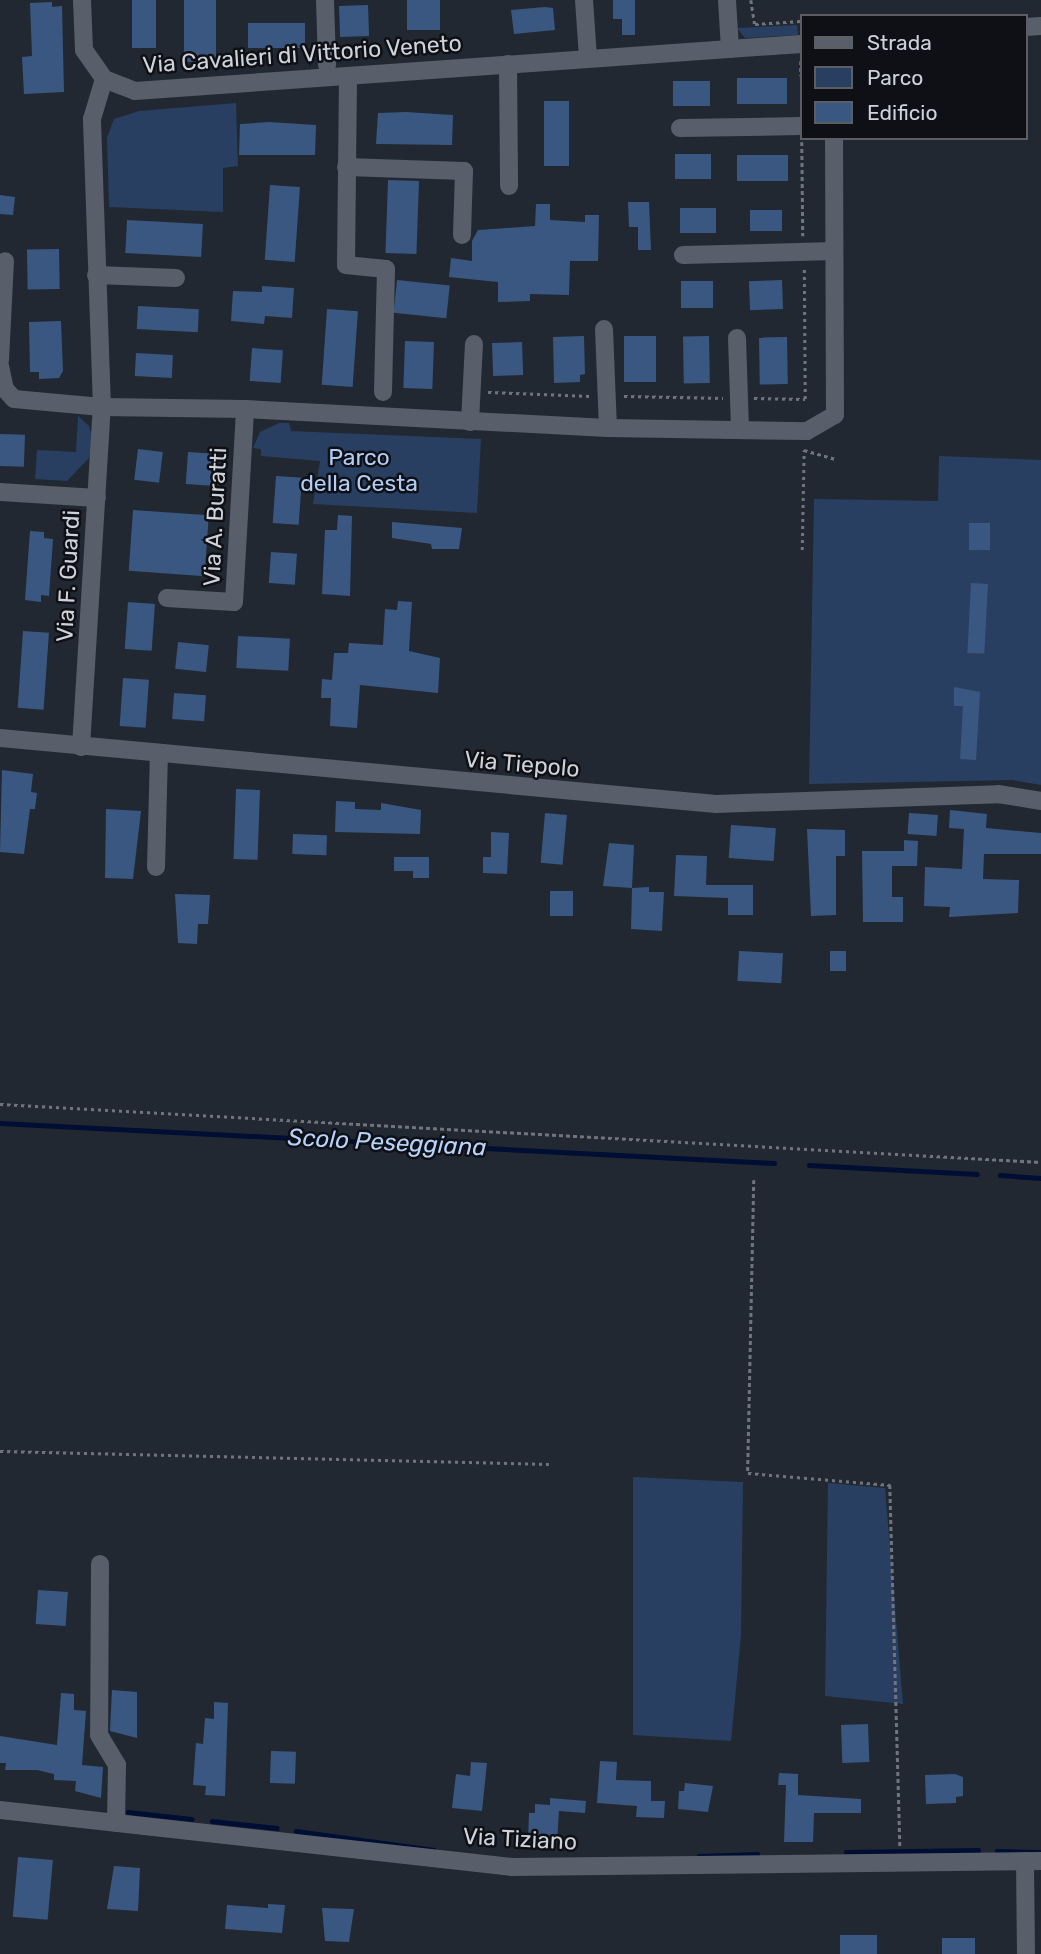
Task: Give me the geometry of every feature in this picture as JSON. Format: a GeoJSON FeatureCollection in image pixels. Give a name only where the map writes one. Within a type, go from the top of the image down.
{"type":"FeatureCollection","features":[{"type":"Feature","properties":{"kind":"street"},"geometry":{"type":"LineString","coordinates":[[82,0],[84,50],[104,79]]}},
{"type":"Feature","properties":{"kind":"street"},"geometry":{"type":"LineString","coordinates":[[325,0],[327,65]]}},
{"type":"Feature","properties":{"kind":"street"},"geometry":{"type":"LineString","coordinates":[[584,0],[588,57]]}},
{"type":"Feature","properties":{"kind":"street"},"geometry":{"type":"LineString","coordinates":[[727,0],[730,49]]}},
{"type":"Feature","properties":{"kind":"street","name":"Via Cavalieri di Vittorio Veneto"},"geometry":{"type":"LineString","coordinates":[[104,79],[135,91],[800,44]]}},
{"type":"Feature","properties":{"kind":"street"},"geometry":{"type":"LineString","coordinates":[[508,64],[509,186]]}},
{"type":"Feature","properties":{"kind":"street"},"geometry":{"type":"LineString","coordinates":[[348,76],[346,265],[386,269],[383,392]]}},
{"type":"Feature","properties":{"kind":"street","name":"Via F. Guardi"},"geometry":{"type":"LineString","coordinates":[[81,747],[102,407],[92,119],[104,79]]}},
{"type":"Feature","properties":{"kind":"street"},"geometry":{"type":"LineString","coordinates":[[680,128],[800,126]]}},
{"type":"Feature","properties":{"kind":"street"},"geometry":{"type":"LineString","coordinates":[[0,366],[5,389],[14,399],[102,407],[246,409],[608,428],[807,430],[835,415],[834,140]]}},
{"type":"Feature","properties":{"kind":"street"},"geometry":{"type":"LineString","coordinates":[[346,167],[464,171],[462,235]]}},
{"type":"Feature","properties":{"kind":"street"},"geometry":{"type":"LineString","coordinates":[[683,255],[834,251]]}},
{"type":"Feature","properties":{"kind":"street"},"geometry":{"type":"LineString","coordinates":[[0,360],[5,261]]}},
{"type":"Feature","properties":{"kind":"street"},"geometry":{"type":"LineString","coordinates":[[96,275],[176,278]]}},
{"type":"Feature","properties":{"kind":"street"},"geometry":{"type":"LineString","coordinates":[[604,330],[608,428]]}},
{"type":"Feature","properties":{"kind":"street"},"geometry":{"type":"LineString","coordinates":[[737,338],[740,428]]}},
{"type":"Feature","properties":{"kind":"street"},"geometry":{"type":"LineString","coordinates":[[470,422],[474,344]]}},
{"type":"Feature","properties":{"kind":"street","name":"Via A. Buratti"},"geometry":{"type":"LineString","coordinates":[[167,598],[234,602],[246,409]]}},
{"type":"Feature","properties":{"kind":"street"},"geometry":{"type":"LineString","coordinates":[[0,492],[97,498]]}},
{"type":"Feature","properties":{"kind":"street","name":"Via Tiepolo"},"geometry":{"type":"LineString","coordinates":[[0,738],[716,804],[998,794],[1041,801]]}},
{"type":"Feature","properties":{"kind":"street"},"geometry":{"type":"LineString","coordinates":[[156,867],[159,754]]}},
{"type":"Feature","properties":{"kind":"street"},"geometry":{"type":"LineString","coordinates":[[100,1564],[99,1735],[117,1765],[116,1823]]}},
{"type":"Feature","properties":{"kind":"street","name":"Via Tiziano"},"geometry":{"type":"LineString","coordinates":[[0,1810],[512,1867],[1033,1861]]}},
{"type":"Feature","properties":{"kind":"street"},"geometry":{"type":"LineString","coordinates":[[1026,1954],[1033,1861]]}},
{"type":"Feature","properties":{"kind":"path"},"geometry":{"type":"LineString","coordinates":[[751,0],[755,24],[800,21]]}},
{"type":"Feature","properties":{"kind":"path"},"geometry":{"type":"LineString","coordinates":[[472,391],[805,399],[802,140]]}},
{"type":"Feature","properties":{"kind":"path"},"geometry":{"type":"LineString","coordinates":[[802,550],[804,450],[835,459]]}},
{"type":"Feature","properties":{"kind":"path"},"geometry":{"type":"LineString","coordinates":[[0,1104],[1041,1162]]}},
{"type":"Feature","properties":{"kind":"path"},"geometry":{"type":"LineString","coordinates":[[754,1180],[748,1473],[890,1485],[900,1847]]}},
{"type":"Feature","properties":{"kind":"path"},"geometry":{"type":"LineString","coordinates":[[0,1451],[549,1464]]}},
{"type":"Feature","properties":{"kind":"green space"},"geometry":{"type":"Polygon","coordinates":[[[797,25],[798,35],[745,38],[737,28],[797,25]]]}},
{"type":"Feature","properties":{"kind":"green space"},"geometry":{"type":"Polygon","coordinates":[[[236,103],[238,166],[223,168],[223,212],[109,207],[107,138],[114,119],[139,111],[236,103]]]}},
{"type":"Feature","properties":{"kind":"green space"},"geometry":{"type":"Polygon","coordinates":[[[78,416],[89,426],[93,441],[89,458],[67,481],[35,479],[37,450],[76,452],[78,416]]]}},
{"type":"Feature","properties":{"kind":"green space","name":"Parco della Cesta"},"geometry":{"type":"Polygon","coordinates":[[[279,423],[289,423],[291,431],[481,439],[477,513],[313,504],[320,461],[261,456],[261,449],[253,448],[260,432],[279,423]]]}},
{"type":"Feature","properties":{"kind":"green space"},"geometry":{"type":"Polygon","coordinates":[[[939,456],[1041,460],[1041,785],[1012,780],[809,784],[814,499],[938,501],[939,456]]]}},
{"type":"Feature","properties":{"kind":"green space"},"geometry":{"type":"Polygon","coordinates":[[[633,1477],[743,1482],[741,1636],[731,1741],[633,1735],[633,1477]]]}},
{"type":"Feature","properties":{"kind":"green space"},"geometry":{"type":"Polygon","coordinates":[[[828,1483],[885,1488],[903,1704],[825,1696],[828,1483]]]}},
{"type":"Feature","properties":{"kind":"building"},"geometry":{"type":"Polygon","coordinates":[[[132,0],[156,0],[156,48],[132,48],[132,0]]]}},
{"type":"Feature","properties":{"kind":"building"},"geometry":{"type":"Polygon","coordinates":[[[184,0],[216,0],[216,62],[184,62],[184,0]]]}},
{"type":"Feature","properties":{"kind":"building"},"geometry":{"type":"Polygon","coordinates":[[[407,0],[440,0],[440,30],[407,30],[407,0]]]}},
{"type":"Feature","properties":{"kind":"building"},"geometry":{"type":"Polygon","coordinates":[[[613,0],[635,0],[635,35],[622,35],[622,19],[613,19],[613,0]]]}},
{"type":"Feature","properties":{"kind":"building"},"geometry":{"type":"Polygon","coordinates":[[[52,2],[52,7],[62,6],[64,92],[24,94],[22,57],[32,56],[30,3],[52,2]]]}},
{"type":"Feature","properties":{"kind":"building"},"geometry":{"type":"Polygon","coordinates":[[[368,5],[369,36],[340,37],[339,6],[368,5]]]}},
{"type":"Feature","properties":{"kind":"building"},"geometry":{"type":"Polygon","coordinates":[[[553,8],[555,30],[514,34],[511,10],[553,8]]]}},
{"type":"Feature","properties":{"kind":"building"},"geometry":{"type":"Polygon","coordinates":[[[248,23],[305,23],[305,48],[248,48],[248,23]]]}},
{"type":"Feature","properties":{"kind":"building"},"geometry":{"type":"Polygon","coordinates":[[[737,78],[787,78],[787,104],[737,104],[737,78]]]}},
{"type":"Feature","properties":{"kind":"building"},"geometry":{"type":"Polygon","coordinates":[[[673,81],[710,81],[710,106],[673,106],[673,81]]]}},
{"type":"Feature","properties":{"kind":"building"},"geometry":{"type":"Polygon","coordinates":[[[544,101],[569,101],[569,166],[544,166],[544,101]]]}},
{"type":"Feature","properties":{"kind":"building"},"geometry":{"type":"Polygon","coordinates":[[[378,113],[453,115],[452,145],[376,144],[378,113]]]}},
{"type":"Feature","properties":{"kind":"building"},"geometry":{"type":"Polygon","coordinates":[[[269,122],[316,125],[315,155],[239,155],[240,124],[269,122]]]}},
{"type":"Feature","properties":{"kind":"building"},"geometry":{"type":"Polygon","coordinates":[[[675,154],[711,154],[711,179],[675,179],[675,154]]]}},
{"type":"Feature","properties":{"kind":"building"},"geometry":{"type":"Polygon","coordinates":[[[737,155],[788,155],[788,181],[737,181],[737,155]]]}},
{"type":"Feature","properties":{"kind":"building"},"geometry":{"type":"Polygon","coordinates":[[[388,180],[419,181],[416,254],[385,253],[388,180]]]}},
{"type":"Feature","properties":{"kind":"building"},"geometry":{"type":"Polygon","coordinates":[[[270,185],[300,187],[295,262],[265,260],[270,185]]]}},
{"type":"Feature","properties":{"kind":"building"},"geometry":{"type":"Polygon","coordinates":[[[0,195],[15,197],[13,215],[0,214],[0,195]]]}},
{"type":"Feature","properties":{"kind":"building"},"geometry":{"type":"Polygon","coordinates":[[[628,202],[649,202],[651,250],[638,250],[638,227],[629,227],[628,202]]]}},
{"type":"Feature","properties":{"kind":"building"},"geometry":{"type":"Polygon","coordinates":[[[536,204],[550,204],[550,220],[585,222],[585,215],[599,215],[598,261],[570,261],[569,295],[530,294],[530,301],[498,302],[498,282],[449,277],[451,258],[472,261],[472,241],[478,230],[535,226],[536,204]]]}},
{"type":"Feature","properties":{"kind":"building"},"geometry":{"type":"Polygon","coordinates":[[[680,208],[716,208],[716,233],[680,233],[680,208]]]}},
{"type":"Feature","properties":{"kind":"building"},"geometry":{"type":"Polygon","coordinates":[[[750,210],[782,210],[782,231],[750,231],[750,210]]]}},
{"type":"Feature","properties":{"kind":"building"},"geometry":{"type":"Polygon","coordinates":[[[127,220],[203,224],[201,257],[125,253],[127,220]]]}},
{"type":"Feature","properties":{"kind":"building"},"geometry":{"type":"Polygon","coordinates":[[[59,249],[60,289],[28,290],[27,250],[59,249]]]}},
{"type":"Feature","properties":{"kind":"building"},"geometry":{"type":"Polygon","coordinates":[[[397,280],[450,286],[446,318],[394,313],[397,280]]]}},
{"type":"Feature","properties":{"kind":"building"},"geometry":{"type":"Polygon","coordinates":[[[782,280],[783,309],[750,310],[749,281],[782,280]]]}},
{"type":"Feature","properties":{"kind":"building"},"geometry":{"type":"Polygon","coordinates":[[[681,281],[713,281],[713,308],[681,308],[681,281]]]}},
{"type":"Feature","properties":{"kind":"building"},"geometry":{"type":"Polygon","coordinates":[[[262,286],[294,288],[292,318],[265,316],[264,324],[231,321],[233,291],[262,292],[262,286]]]}},
{"type":"Feature","properties":{"kind":"building"},"geometry":{"type":"Polygon","coordinates":[[[138,306],[199,309],[198,332],[137,329],[138,306]]]}},
{"type":"Feature","properties":{"kind":"building"},"geometry":{"type":"Polygon","coordinates":[[[327,309],[358,311],[353,387],[322,385],[327,309]]]}},
{"type":"Feature","properties":{"kind":"building"},"geometry":{"type":"Polygon","coordinates":[[[61,321],[63,371],[59,378],[39,379],[39,372],[30,372],[29,322],[61,321]]]}},
{"type":"Feature","properties":{"kind":"building"},"geometry":{"type":"Polygon","coordinates":[[[584,336],[585,374],[580,375],[580,382],[554,383],[553,337],[584,336]]]}},
{"type":"Feature","properties":{"kind":"building"},"geometry":{"type":"Polygon","coordinates":[[[624,336],[656,336],[656,382],[624,382],[624,336]]]}},
{"type":"Feature","properties":{"kind":"building"},"geometry":{"type":"Polygon","coordinates":[[[683,336],[709,336],[710,383],[684,383],[683,336]]]}},
{"type":"Feature","properties":{"kind":"building"},"geometry":{"type":"Polygon","coordinates":[[[759,337],[787,337],[788,384],[760,384],[759,337]]]}},
{"type":"Feature","properties":{"kind":"building"},"geometry":{"type":"Polygon","coordinates":[[[405,341],[434,342],[432,389],[403,388],[405,341]]]}},
{"type":"Feature","properties":{"kind":"building"},"geometry":{"type":"Polygon","coordinates":[[[522,342],[523,375],[493,376],[492,343],[522,342]]]}},
{"type":"Feature","properties":{"kind":"building"},"geometry":{"type":"Polygon","coordinates":[[[252,348],[283,350],[281,383],[250,381],[252,348]]]}},
{"type":"Feature","properties":{"kind":"building"},"geometry":{"type":"Polygon","coordinates":[[[136,353],[173,355],[172,378],[135,376],[136,353]]]}},
{"type":"Feature","properties":{"kind":"building"},"geometry":{"type":"Polygon","coordinates":[[[0,434],[25,435],[24,467],[0,466],[0,434]]]}},
{"type":"Feature","properties":{"kind":"building"},"geometry":{"type":"Polygon","coordinates":[[[138,449],[163,452],[159,483],[134,480],[138,449]]]}},
{"type":"Feature","properties":{"kind":"building"},"geometry":{"type":"Polygon","coordinates":[[[188,452],[214,454],[212,486],[186,484],[188,452]]]}},
{"type":"Feature","properties":{"kind":"building"},"geometry":{"type":"Polygon","coordinates":[[[276,476],[302,478],[299,525],[273,523],[276,476]]]}},
{"type":"Feature","properties":{"kind":"building"},"geometry":{"type":"Polygon","coordinates":[[[133,510],[209,515],[205,576],[129,571],[133,510]]]}},
{"type":"Feature","properties":{"kind":"building"},"geometry":{"type":"Polygon","coordinates":[[[338,515],[352,516],[350,596],[322,594],[325,530],[337,530],[338,515]]]}},
{"type":"Feature","properties":{"kind":"building"},"geometry":{"type":"Polygon","coordinates":[[[392,522],[462,528],[459,549],[432,549],[431,544],[392,538],[392,522]]]}},
{"type":"Feature","properties":{"kind":"building"},"geometry":{"type":"Polygon","coordinates":[[[969,523],[990,523],[990,550],[969,550],[969,523]]]}},
{"type":"Feature","properties":{"kind":"building"},"geometry":{"type":"Polygon","coordinates":[[[30,531],[44,532],[44,538],[53,539],[49,596],[41,595],[41,602],[25,600],[30,531]]]}},
{"type":"Feature","properties":{"kind":"building"},"geometry":{"type":"Polygon","coordinates":[[[271,552],[297,554],[295,585],[269,583],[271,552]]]}},
{"type":"Feature","properties":{"kind":"building"},"geometry":{"type":"Polygon","coordinates":[[[971,583],[988,584],[984,654],[967,653],[971,583]]]}},
{"type":"Feature","properties":{"kind":"building"},"geometry":{"type":"Polygon","coordinates":[[[398,601],[412,602],[409,651],[440,658],[438,693],[360,685],[357,728],[330,726],[331,698],[321,698],[322,679],[332,680],[334,653],[348,653],[349,643],[383,645],[385,609],[397,610],[398,601]]]}},
{"type":"Feature","properties":{"kind":"building"},"geometry":{"type":"Polygon","coordinates":[[[128,602],[155,604],[152,651],[125,649],[128,602]]]}},
{"type":"Feature","properties":{"kind":"building"},"geometry":{"type":"Polygon","coordinates":[[[23,631],[49,633],[44,710],[18,708],[23,631]]]}},
{"type":"Feature","properties":{"kind":"building"},"geometry":{"type":"Polygon","coordinates":[[[238,636],[290,639],[288,671],[236,668],[238,636]]]}},
{"type":"Feature","properties":{"kind":"building"},"geometry":{"type":"Polygon","coordinates":[[[178,642],[209,645],[206,672],[175,669],[178,642]]]}},
{"type":"Feature","properties":{"kind":"building"},"geometry":{"type":"Polygon","coordinates":[[[123,678],[149,680],[146,728],[120,726],[123,678]]]}},
{"type":"Feature","properties":{"kind":"building"},"geometry":{"type":"Polygon","coordinates":[[[954,687],[980,692],[976,760],[960,759],[963,706],[954,706],[954,687]]]}},
{"type":"Feature","properties":{"kind":"building"},"geometry":{"type":"Polygon","coordinates":[[[174,693],[206,695],[204,721],[172,719],[174,693]]]}},
{"type":"Feature","properties":{"kind":"building"},"geometry":{"type":"Polygon","coordinates":[[[2,770],[33,774],[31,792],[37,793],[35,809],[30,809],[24,854],[0,852],[2,770]]]}},
{"type":"Feature","properties":{"kind":"building"},"geometry":{"type":"Polygon","coordinates":[[[236,789],[260,790],[258,860],[234,859],[236,789]]]}},
{"type":"Feature","properties":{"kind":"building"},"geometry":{"type":"Polygon","coordinates":[[[336,801],[355,802],[355,809],[381,810],[381,803],[421,810],[420,834],[335,832],[336,801]]]}},
{"type":"Feature","properties":{"kind":"building"},"geometry":{"type":"Polygon","coordinates":[[[106,809],[141,811],[133,879],[105,878],[106,809]]]}},
{"type":"Feature","properties":{"kind":"building"},"geometry":{"type":"Polygon","coordinates":[[[950,810],[987,814],[986,828],[1041,833],[1041,854],[984,854],[983,879],[1019,880],[1018,913],[949,917],[950,907],[924,906],[925,867],[962,869],[964,829],[949,828],[950,810]]]}},
{"type":"Feature","properties":{"kind":"building"},"geometry":{"type":"Polygon","coordinates":[[[545,813],[567,815],[563,865],[541,863],[545,813]]]}},
{"type":"Feature","properties":{"kind":"building"},"geometry":{"type":"Polygon","coordinates":[[[909,813],[938,815],[936,836],[908,834],[909,813]]]}},
{"type":"Feature","properties":{"kind":"building"},"geometry":{"type":"Polygon","coordinates":[[[731,825],[776,828],[774,861],[729,858],[731,825]]]}},
{"type":"Feature","properties":{"kind":"building"},"geometry":{"type":"Polygon","coordinates":[[[807,829],[845,830],[845,856],[836,856],[836,915],[811,916],[807,829]]]}},
{"type":"Feature","properties":{"kind":"building"},"geometry":{"type":"Polygon","coordinates":[[[491,832],[509,833],[507,874],[483,873],[483,857],[491,857],[491,832]]]}},
{"type":"Feature","properties":{"kind":"building"},"geometry":{"type":"Polygon","coordinates":[[[293,834],[327,835],[326,855],[292,854],[293,834]]]}},
{"type":"Feature","properties":{"kind":"building"},"geometry":{"type":"Polygon","coordinates":[[[904,840],[918,841],[917,866],[892,866],[892,897],[903,897],[903,922],[863,922],[862,851],[904,851],[904,840]]]}},
{"type":"Feature","properties":{"kind":"building"},"geometry":{"type":"Polygon","coordinates":[[[609,843],[634,845],[632,888],[603,886],[609,843]]]}},
{"type":"Feature","properties":{"kind":"building"},"geometry":{"type":"Polygon","coordinates":[[[676,855],[707,856],[706,885],[753,885],[753,915],[728,915],[728,898],[674,896],[676,855]]]}},
{"type":"Feature","properties":{"kind":"building"},"geometry":{"type":"Polygon","coordinates":[[[394,857],[429,857],[429,878],[413,878],[413,871],[394,871],[394,857]]]}},
{"type":"Feature","properties":{"kind":"building"},"geometry":{"type":"Polygon","coordinates":[[[649,887],[649,892],[664,892],[662,931],[631,929],[632,888],[649,887]]]}},
{"type":"Feature","properties":{"kind":"building"},"geometry":{"type":"Polygon","coordinates":[[[550,891],[573,891],[573,916],[550,916],[550,891]]]}},
{"type":"Feature","properties":{"kind":"building"},"geometry":{"type":"Polygon","coordinates":[[[175,894],[210,895],[208,924],[198,924],[197,944],[178,943],[175,894]]]}},
{"type":"Feature","properties":{"kind":"building"},"geometry":{"type":"Polygon","coordinates":[[[739,951],[783,953],[781,983],[737,981],[739,951]]]}},
{"type":"Feature","properties":{"kind":"building"},"geometry":{"type":"Polygon","coordinates":[[[830,951],[846,951],[846,971],[830,971],[830,951]]]}},
{"type":"Feature","properties":{"kind":"building"},"geometry":{"type":"Polygon","coordinates":[[[38,1590],[68,1592],[66,1626],[36,1624],[38,1590]]]}},
{"type":"Feature","properties":{"kind":"building"},"geometry":{"type":"Polygon","coordinates":[[[112,1690],[137,1692],[137,1738],[110,1731],[112,1690]]]}},
{"type":"Feature","properties":{"kind":"building"},"geometry":{"type":"Polygon","coordinates":[[[61,1693],[74,1694],[74,1710],[86,1711],[82,1765],[103,1767],[101,1798],[75,1791],[76,1781],[54,1780],[54,1774],[37,1770],[5,1770],[6,1763],[0,1763],[0,1736],[57,1745],[61,1693]]]}},
{"type":"Feature","properties":{"kind":"building"},"geometry":{"type":"Polygon","coordinates":[[[214,1702],[228,1703],[225,1796],[205,1795],[206,1786],[193,1785],[196,1743],[203,1744],[205,1718],[214,1719],[214,1702]]]}},
{"type":"Feature","properties":{"kind":"building"},"geometry":{"type":"Polygon","coordinates":[[[868,1724],[869,1762],[842,1763],[841,1725],[868,1724]]]}},
{"type":"Feature","properties":{"kind":"building"},"geometry":{"type":"Polygon","coordinates":[[[271,1751],[296,1752],[295,1784],[270,1783],[271,1751]]]}},
{"type":"Feature","properties":{"kind":"building"},"geometry":{"type":"Polygon","coordinates":[[[600,1761],[617,1762],[616,1780],[651,1781],[651,1801],[665,1801],[664,1818],[636,1817],[637,1806],[597,1803],[600,1761]]]}},
{"type":"Feature","properties":{"kind":"building"},"geometry":{"type":"Polygon","coordinates":[[[471,1762],[487,1763],[482,1811],[452,1808],[456,1774],[470,1776],[471,1762]]]}},
{"type":"Feature","properties":{"kind":"building"},"geometry":{"type":"Polygon","coordinates":[[[779,1773],[798,1774],[798,1795],[861,1799],[861,1813],[814,1813],[813,1842],[784,1842],[786,1785],[778,1785],[779,1773]]]}},
{"type":"Feature","properties":{"kind":"building"},"geometry":{"type":"Polygon","coordinates":[[[955,1774],[963,1777],[963,1796],[956,1797],[956,1803],[926,1804],[925,1775],[955,1774]]]}},
{"type":"Feature","properties":{"kind":"building"},"geometry":{"type":"Polygon","coordinates":[[[685,1783],[713,1786],[708,1812],[678,1809],[679,1791],[684,1791],[685,1783]]]}},
{"type":"Feature","properties":{"kind":"building"},"geometry":{"type":"Polygon","coordinates":[[[550,1798],[586,1801],[585,1813],[559,1811],[557,1842],[528,1839],[529,1813],[535,1813],[535,1804],[550,1805],[550,1798]]]}},
{"type":"Feature","properties":{"kind":"building"},"geometry":{"type":"Polygon","coordinates":[[[18,1857],[53,1860],[48,1920],[13,1917],[18,1857]]]}},
{"type":"Feature","properties":{"kind":"building"},"geometry":{"type":"Polygon","coordinates":[[[114,1866],[140,1868],[138,1911],[107,1909],[114,1866]]]}},
{"type":"Feature","properties":{"kind":"building"},"geometry":{"type":"Polygon","coordinates":[[[268,1904],[285,1905],[282,1933],[225,1929],[227,1905],[268,1908],[268,1904]]]}},
{"type":"Feature","properties":{"kind":"building"},"geometry":{"type":"Polygon","coordinates":[[[322,1908],[354,1909],[349,1942],[325,1941],[322,1908]]]}},
{"type":"Feature","properties":{"kind":"building"},"geometry":{"type":"Polygon","coordinates":[[[840,1935],[877,1935],[877,1954],[840,1954],[840,1935]]]}},
{"type":"Feature","properties":{"kind":"building"},"geometry":{"type":"Polygon","coordinates":[[[942,1938],[975,1938],[975,1954],[942,1954],[942,1938]]]}},
{"type":"Feature","properties":{"kind":"waterway","name":"Scolo Peseggiana"},"geometry":{"type":"LineString","coordinates":[[0,1123],[774,1163]]}},
{"type":"Feature","properties":{"kind":"waterway","name":"Scolo Peseggiana"},"geometry":{"type":"LineString","coordinates":[[809,1165],[977,1174]]}},
{"type":"Feature","properties":{"kind":"waterway","name":"Scolo Peseggiana"},"geometry":{"type":"LineString","coordinates":[[1000,1175],[1041,1178]]}},
{"type":"Feature","properties":{"kind":"waterway"},"geometry":{"type":"LineString","coordinates":[[128,1812],[192,1819]]}},
{"type":"Feature","properties":{"kind":"waterway"},"geometry":{"type":"LineString","coordinates":[[212,1821],[277,1828]]}},
{"type":"Feature","properties":{"kind":"waterway"},"geometry":{"type":"LineString","coordinates":[[296,1831],[434,1850]]}},
{"type":"Feature","properties":{"kind":"waterway"},"geometry":{"type":"LineString","coordinates":[[846,1852],[978,1850]]}},
{"type":"Feature","properties":{"kind":"waterway"},"geometry":{"type":"LineString","coordinates":[[997,1851],[1041,1852]]}},
{"type":"Feature","properties":{"kind":"waterway"},"geometry":{"type":"LineString","coordinates":[[699,1856],[757,1854]]}}]}
